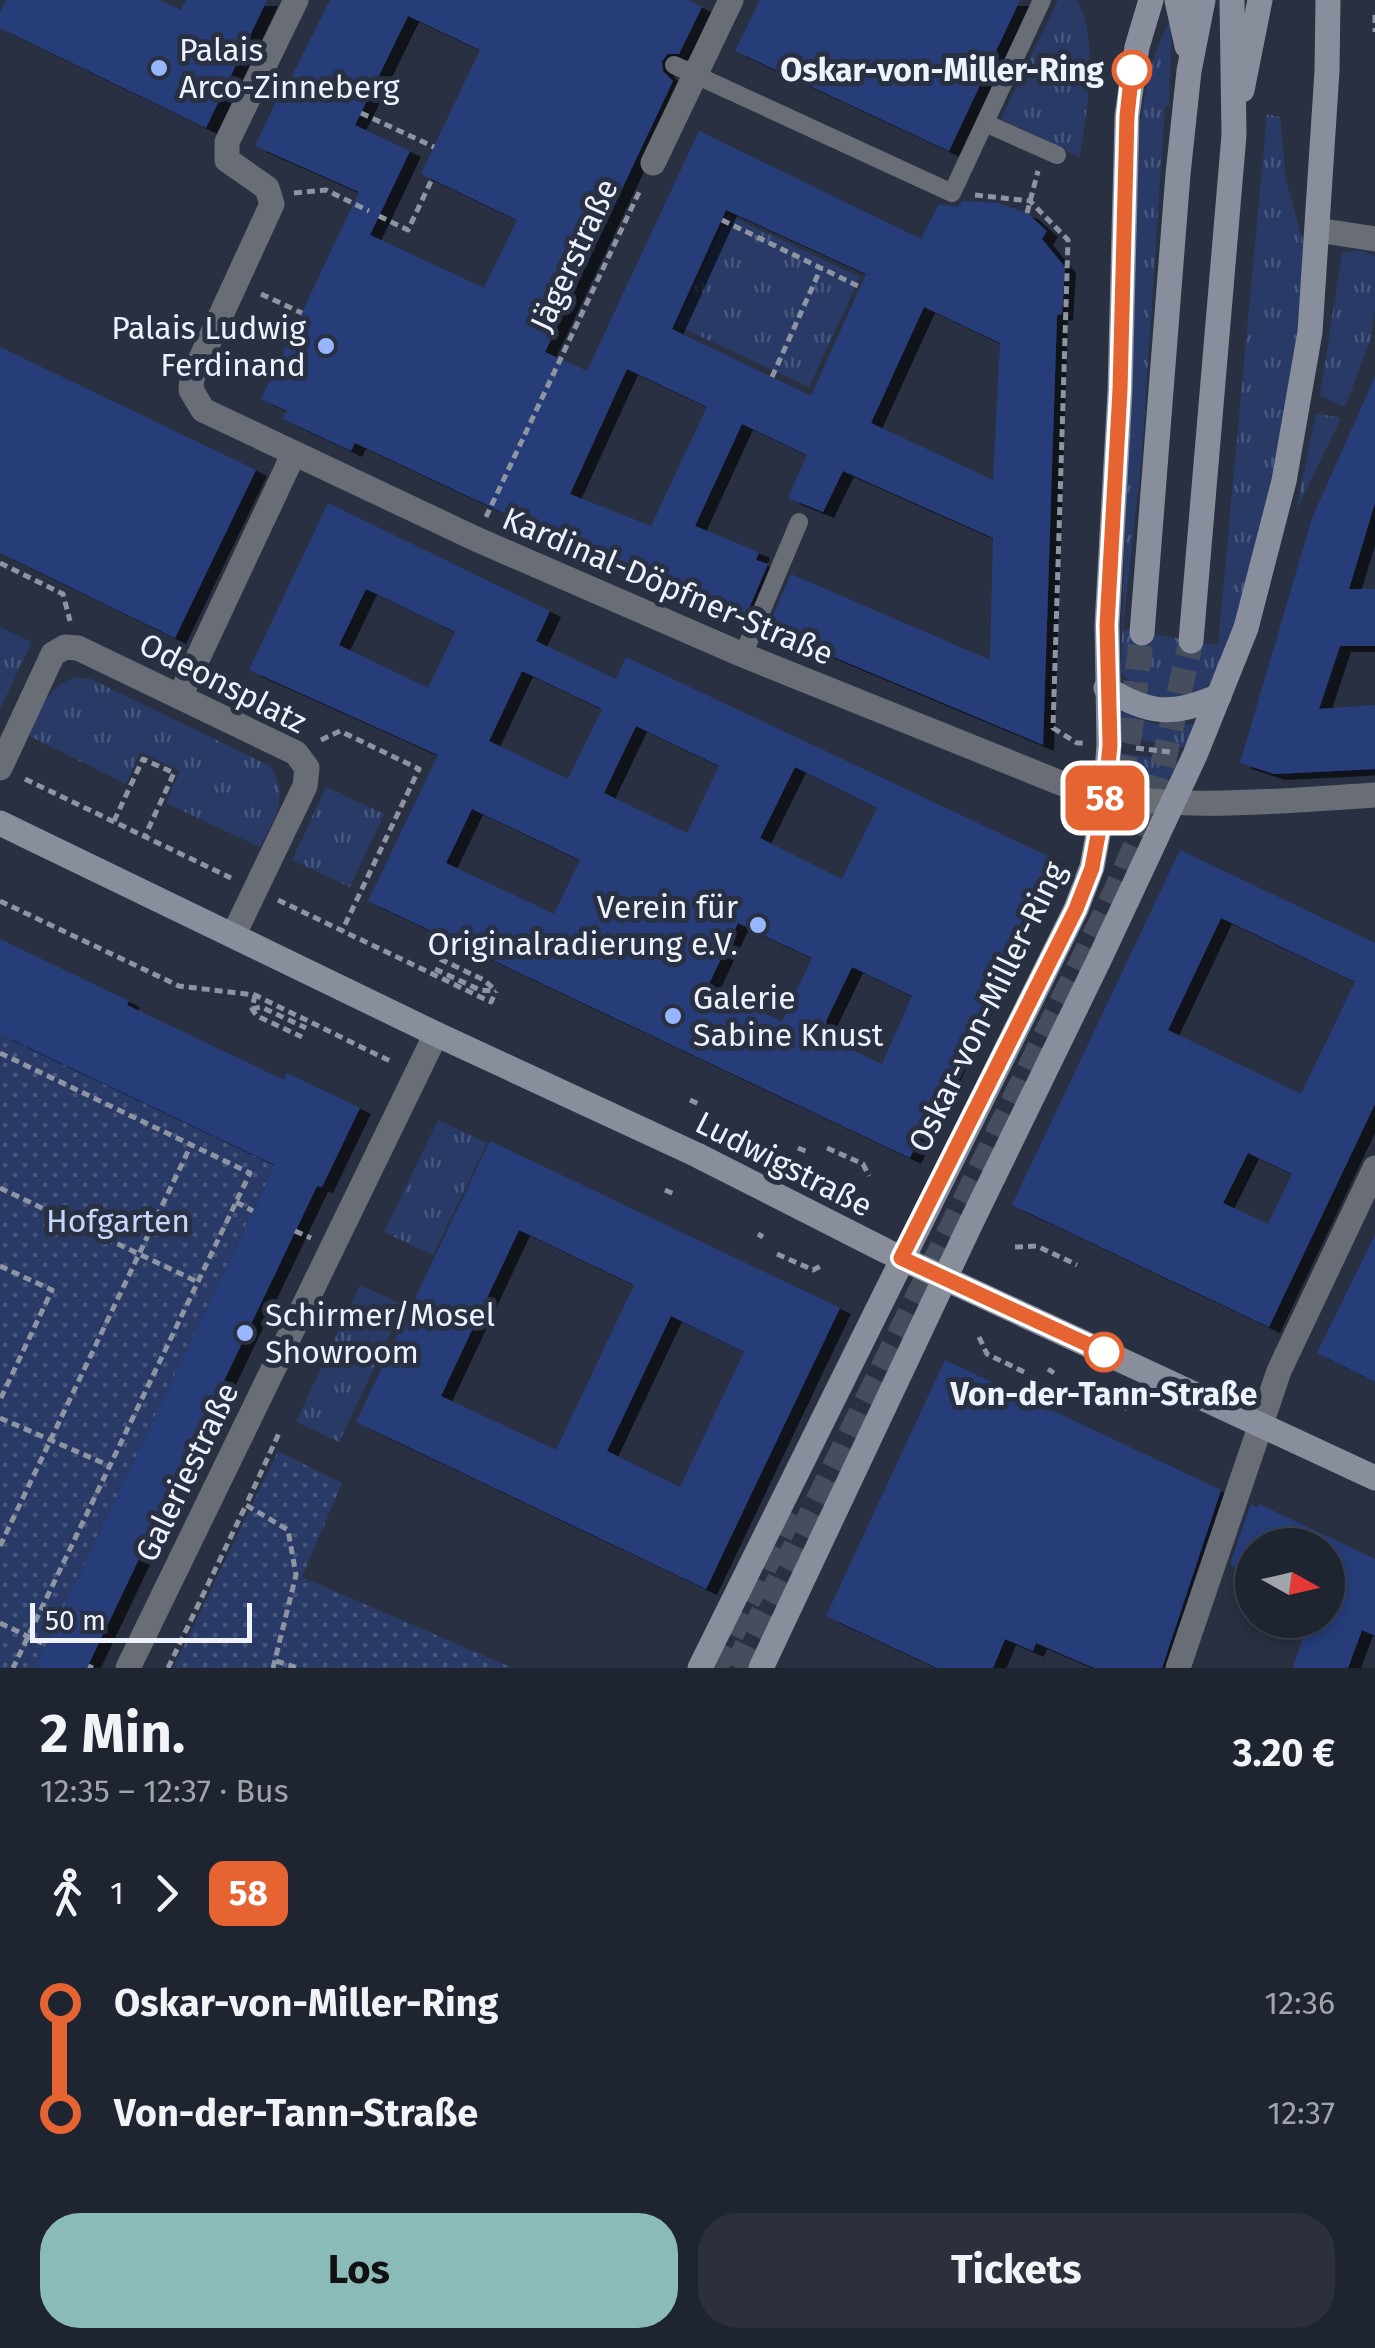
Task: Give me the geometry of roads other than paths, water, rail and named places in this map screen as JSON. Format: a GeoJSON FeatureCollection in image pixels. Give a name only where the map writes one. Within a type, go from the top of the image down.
{"type":"FeatureCollection","features":[{"type":"Feature","properties":{"kind":"main road","name":"Oskar-von-Miller-Ring"},"geometry":{"type":"LineString","coordinates":[[901,1258],[1076,909],[1092,868],[1110,745],[1106,688],[1120,390],[1127,116],[1137,47],[1151,0]]}},
{"type":"Feature","properties":{"kind":"main road"},"geometry":{"type":"LineString","coordinates":[[1177,0],[1189,71]]}},
{"type":"Feature","properties":{"kind":"main road"},"geometry":{"type":"LineString","coordinates":[[1142,633],[1176,192],[1189,71],[1203,0]]}},
{"type":"Feature","properties":{"kind":"main road"},"geometry":{"type":"LineString","coordinates":[[1191,641],[1234,134],[1232,0]]}},
{"type":"Feature","properties":{"kind":"main road"},"geometry":{"type":"LineString","coordinates":[[1234,134],[1260,0]]}},
{"type":"Feature","properties":{"kind":"main road"},"geometry":{"type":"LineString","coordinates":[[762,1668],[1195,755],[1246,628],[1284,481],[1310,332],[1328,0]]}},
{"type":"Feature","properties":{"kind":"main road"},"geometry":{"type":"LineString","coordinates":[[1106,688],[1128,702],[1156,709],[1186,711],[1219,696]]}},
{"type":"Feature","properties":{"kind":"main road"},"geometry":{"type":"LineString","coordinates":[[0,822],[436,1034]]}},
{"type":"Feature","properties":{"kind":"main road","name":"Ludwigstraße"},"geometry":{"type":"LineString","coordinates":[[436,1034],[697,1155],[945,1279],[1375,1478]]}},
{"type":"Feature","properties":{"kind":"main road"},"geometry":{"type":"LineString","coordinates":[[700,1668],[901,1258]]}},
{"type":"Feature","properties":{"kind":"street","name":"Kardinal-Döpfner-Straße"},"geometry":{"type":"LineString","coordinates":[[296,0],[227,142],[231,166],[260,182],[272,195],[268,214],[192,378],[191,390],[196,401],[213,417],[742,655],[1054,781],[1105,797],[1270,801],[1375,796]]}},
{"type":"Feature","properties":{"kind":"street","name":"Jägerstraße"},"geometry":{"type":"LineString","coordinates":[[654,163],[686,70],[732,0]]}},
{"type":"Feature","properties":{"kind":"street"},"geometry":{"type":"LineString","coordinates":[[1317,230],[1375,239]]}},
{"type":"Feature","properties":{"kind":"street"},"geometry":{"type":"LineString","coordinates":[[180,696],[293,455]]}},
{"type":"Feature","properties":{"kind":"street","name":"Odeonsplatz"},"geometry":{"type":"LineString","coordinates":[[0,768],[53,654],[65,646],[78,648],[296,753],[307,768],[305,786],[234,934]]}},
{"type":"Feature","properties":{"kind":"street","name":"Galeriestraße"},"geometry":{"type":"LineString","coordinates":[[128,1668],[436,1034]]}},
{"type":"Feature","properties":{"kind":"street"},"geometry":{"type":"LineString","coordinates":[[1178,1668],[1278,1371],[1375,1168]]}},
{"type":"Feature","properties":{"kind":"lane"},"geometry":{"type":"LineString","coordinates":[[686,70],[952,193],[1042,0]]}},
{"type":"Feature","properties":{"kind":"lane"},"geometry":{"type":"LineString","coordinates":[[985,123],[1050,152]]}},
{"type":"Feature","properties":{"kind":"lane"},"geometry":{"type":"LineString","coordinates":[[742,655],[800,522]]}},
{"type":"Feature","properties":{"kind":"tunnel"},"geometry":{"type":"LineString","coordinates":[[1114,816],[1130,732],[1142,633]]}},
{"type":"Feature","properties":{"kind":"tunnel"},"geometry":{"type":"LineString","coordinates":[[736,1668],[1144,827],[1160,777],[1191,641]]}},
{"type":"Feature","properties":{"kind":"tunnel"},"geometry":{"type":"LineString","coordinates":[[715,1668],[793,1509]]}},
{"type":"Feature","properties":{"kind":"place","name":"Palais Arco-Zinneberg"},"geometry":{"type":"Point","coordinates":[159,68]}},
{"type":"Feature","properties":{"kind":"place","name":"Oskar-von-Miller-Ring"},"geometry":{"type":"Point","coordinates":[1132,70]}},
{"type":"Feature","properties":{"kind":"place","name":"Palais Ludwig Ferdinand"},"geometry":{"type":"Point","coordinates":[326,346]}},
{"type":"Feature","properties":{"kind":"place","name":"Verein für Originalradierung e.V."},"geometry":{"type":"Point","coordinates":[758,925]}},
{"type":"Feature","properties":{"kind":"place","name":"Galerie Sabine Knust"},"geometry":{"type":"Point","coordinates":[673,1016]}},
{"type":"Feature","properties":{"kind":"place","name":"Schirmer/Mosel Showroom"},"geometry":{"type":"Point","coordinates":[245,1333]}},
{"type":"Feature","properties":{"kind":"place","name":"Von-der-Tann-Straße"},"geometry":{"type":"Point","coordinates":[1104,1352]}},
{"type":"Feature","properties":{"kind":"park label","name":"Hofgarten"},"geometry":{"type":"Point","coordinates":[118,1221]}}]}
